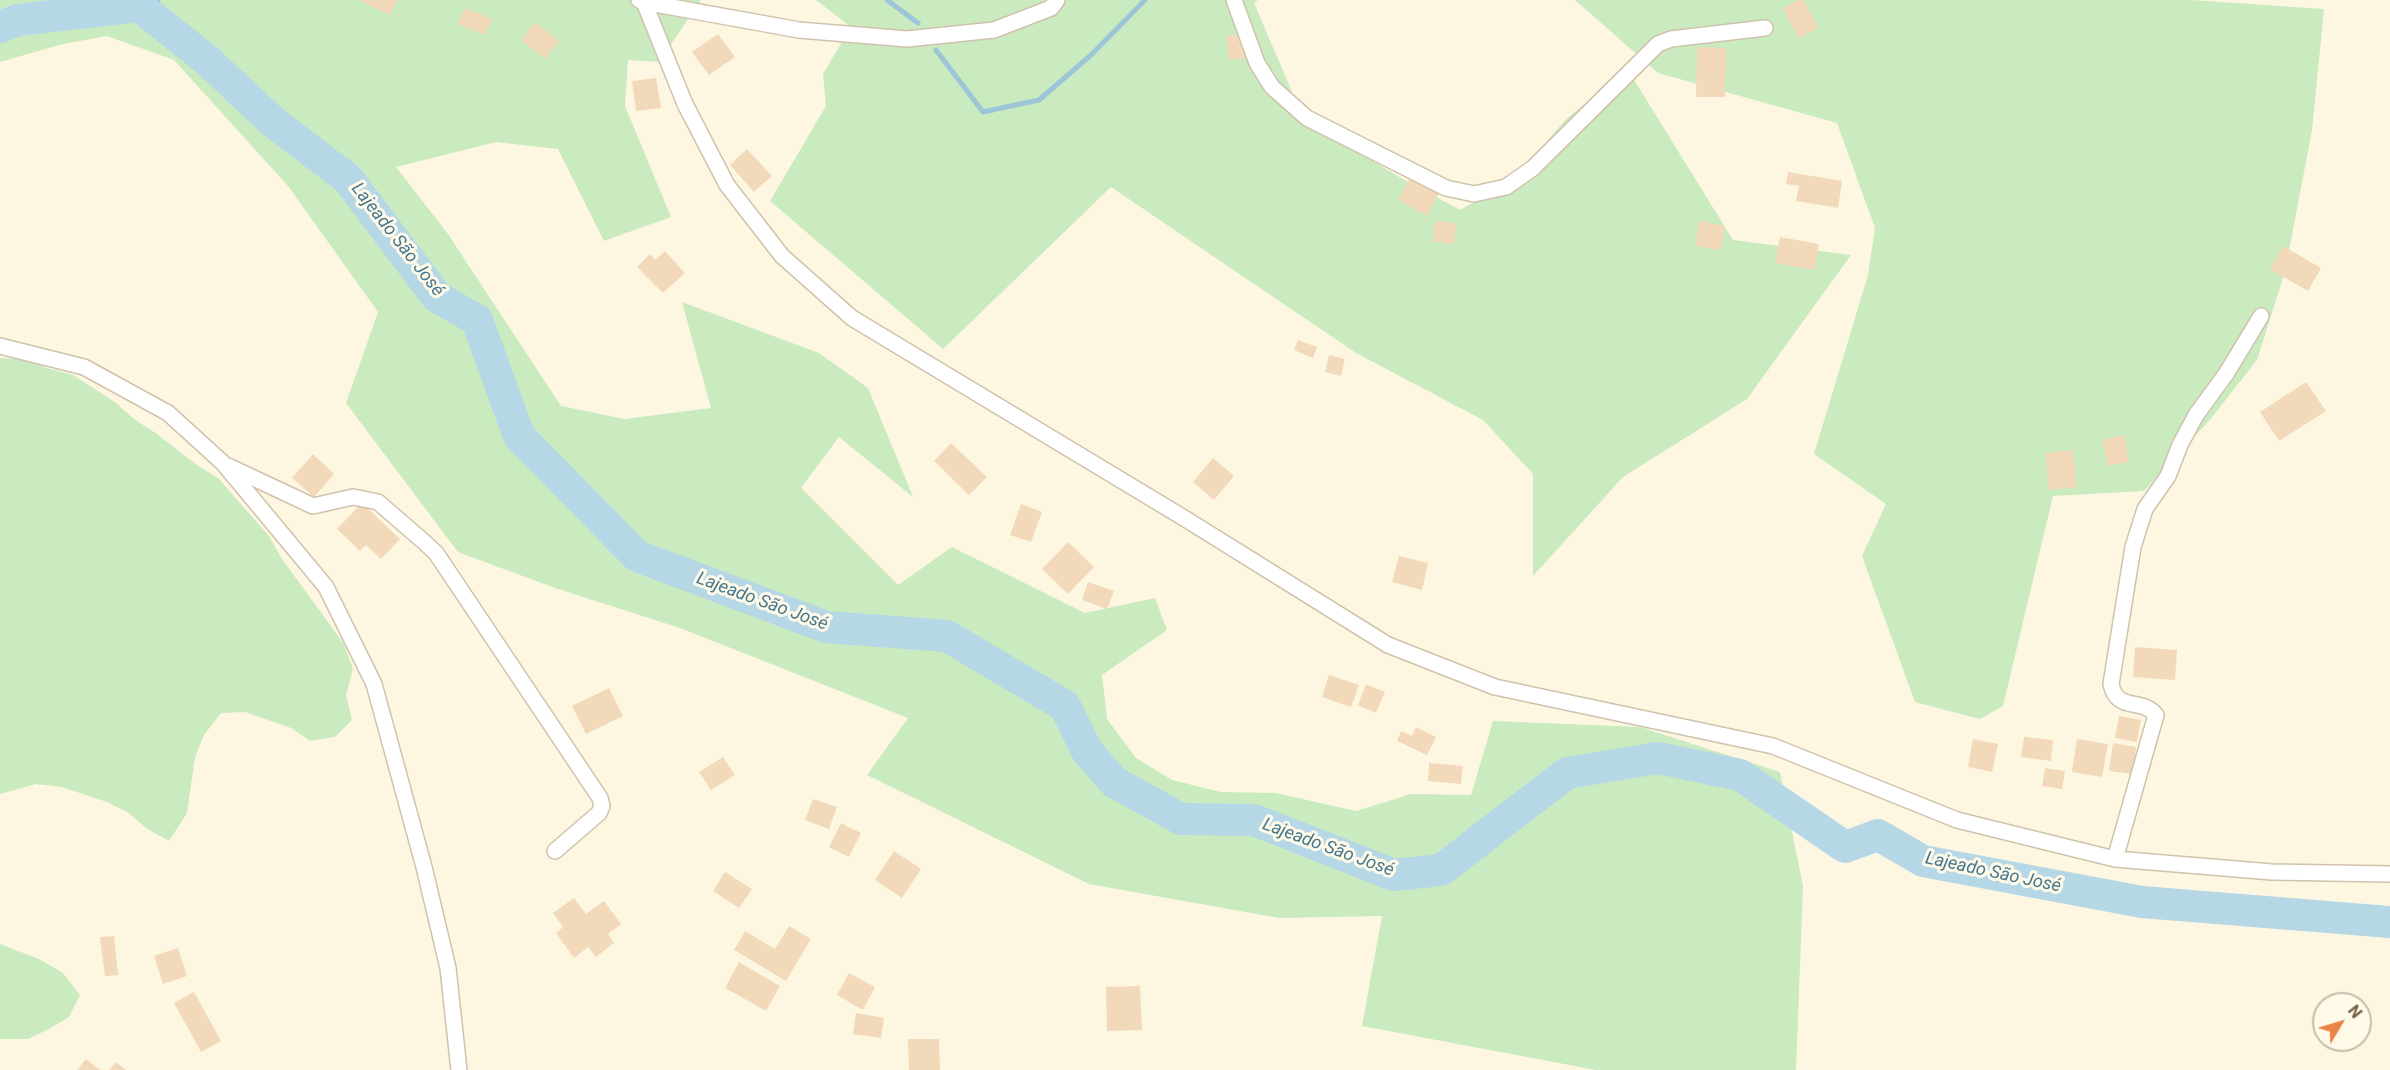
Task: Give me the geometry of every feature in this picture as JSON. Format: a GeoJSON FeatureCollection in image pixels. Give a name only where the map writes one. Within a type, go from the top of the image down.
{"type":"FeatureCollection","features":[{"type":"Feature","properties":{"kind":"street"},"geometry":{"type":"LineString","coordinates":[[641,1],[799,30],[907,39],[994,30],[1051,8],[1057,0]]}},
{"type":"Feature","properties":{"kind":"street"},"geometry":{"type":"LineString","coordinates":[[1234,0],[1257,63],[1272,87],[1307,118],[1446,188],[1474,195],[1506,187],[1533,168],[1658,44],[1671,39],[1765,28]]}},
{"type":"Feature","properties":{"kind":"street"},"geometry":{"type":"LineString","coordinates":[[641,1],[685,104],[727,185],[782,256],[852,318],[1184,518],[1388,645],[1495,687],[1773,746],[1957,820],[2115,859],[2272,872],[2390,873]]}},
{"type":"Feature","properties":{"kind":"street"},"geometry":{"type":"LineString","coordinates":[[2115,859],[2156,715],[2151,710],[2119,701],[2113,693],[2111,684],[2133,548],[2145,509],[2168,476],[2196,415],[2226,374],[2261,316]]}},
{"type":"Feature","properties":{"kind":"street"},"geometry":{"type":"LineString","coordinates":[[0,346],[84,367],[168,413],[223,464],[326,586],[374,684],[424,867],[448,968],[459,1070]]}},
{"type":"Feature","properties":{"kind":"street"},"geometry":{"type":"LineString","coordinates":[[223,464],[313,506],[352,496],[378,502],[436,553],[600,798],[602,806],[598,813],[555,850]]}},
{"type":"Feature","properties":{"kind":"green space"},"geometry":{"type":"Polygon","coordinates":[[[0,0],[701,0],[659,62],[628,60],[625,106],[671,217],[604,241],[558,149],[496,142],[396,167],[448,234],[561,406],[625,419],[711,408],[682,302],[819,353],[868,388],[913,497],[839,437],[801,488],[898,585],[952,547],[1085,613],[1155,598],[1167,630],[1102,675],[1107,719],[1136,758],[1172,780],[1221,792],[1276,793],[1356,811],[1411,794],[1471,795],[1493,721],[1640,727],[1780,772],[1803,886],[1796,1070],[1596,1070],[1362,1026],[1382,916],[1279,918],[1089,884],[867,775],[908,718],[680,628],[555,588],[458,552],[346,403],[378,312],[288,186],[174,60],[107,36],[63,44],[0,62],[0,0]]]}},
{"type":"Feature","properties":{"kind":"green space"},"geometry":{"type":"Polygon","coordinates":[[[816,0],[1258,0],[1254,3],[1304,120],[1460,210],[1515,179],[1566,119],[1628,70],[1733,240],[1851,255],[1747,399],[1623,477],[1533,576],[1533,474],[1483,420],[1356,353],[1111,187],[943,349],[770,201],[826,106],[823,74],[851,27],[816,0]]]}},
{"type":"Feature","properties":{"kind":"green space"},"geometry":{"type":"Polygon","coordinates":[[[1575,0],[2192,0],[2324,9],[2312,130],[2285,272],[2257,360],[2209,421],[2144,491],[2053,496],[2003,706],[1980,719],[1915,702],[1862,556],[1886,504],[1814,454],[1868,275],[1875,228],[1837,123],[1658,73],[1575,0]]]}},
{"type":"Feature","properties":{"kind":"green space"},"geometry":{"type":"Polygon","coordinates":[[[0,358],[24,359],[73,375],[115,402],[134,419],[218,478],[269,536],[282,559],[344,644],[353,669],[346,695],[352,720],[335,737],[310,741],[291,728],[245,712],[221,713],[204,735],[195,757],[187,813],[169,841],[146,828],[129,813],[107,802],[62,787],[36,784],[0,794],[0,358]]]}},
{"type":"Feature","properties":{"kind":"green space"},"geometry":{"type":"Polygon","coordinates":[[[0,944],[39,959],[63,973],[80,995],[69,1017],[28,1039],[0,1039],[0,944]]]}},
{"type":"Feature","properties":{"kind":"building"},"geometry":{"type":"Polygon","coordinates":[[[359,0],[397,0],[390,15],[359,0]]]}},
{"type":"Feature","properties":{"kind":"building"},"geometry":{"type":"Polygon","coordinates":[[[1804,0],[1818,28],[1798,38],[1783,8],[1804,0]]]}},
{"type":"Feature","properties":{"kind":"building"},"geometry":{"type":"Polygon","coordinates":[[[465,8],[492,19],[485,35],[458,24],[465,8]]]}},
{"type":"Feature","properties":{"kind":"building"},"geometry":{"type":"Polygon","coordinates":[[[535,22],[559,41],[545,59],[521,40],[535,22]]]}},
{"type":"Feature","properties":{"kind":"building"},"geometry":{"type":"Polygon","coordinates":[[[718,34],[735,57],[709,75],[692,52],[718,34]]]}},
{"type":"Feature","properties":{"kind":"building"},"geometry":{"type":"Polygon","coordinates":[[[1241,34],[1245,58],[1229,60],[1226,36],[1241,34]]]}},
{"type":"Feature","properties":{"kind":"building"},"geometry":{"type":"Polygon","coordinates":[[[1697,47],[1726,48],[1725,97],[1696,97],[1697,47]]]}},
{"type":"Feature","properties":{"kind":"building"},"geometry":{"type":"Polygon","coordinates":[[[656,78],[661,108],[636,111],[632,81],[656,78]]]}},
{"type":"Feature","properties":{"kind":"building"},"geometry":{"type":"Polygon","coordinates":[[[747,149],[772,176],[754,192],[730,165],[747,149]]]}},
{"type":"Feature","properties":{"kind":"building"},"geometry":{"type":"Polygon","coordinates":[[[1788,172],[1842,181],[1838,208],[1796,201],[1799,186],[1786,184],[1788,172]]]}},
{"type":"Feature","properties":{"kind":"building"},"geometry":{"type":"Polygon","coordinates":[[[1410,177],[1439,193],[1427,216],[1398,200],[1410,177]]]}},
{"type":"Feature","properties":{"kind":"building"},"geometry":{"type":"Polygon","coordinates":[[[1435,221],[1456,223],[1454,244],[1433,242],[1435,221]]]}},
{"type":"Feature","properties":{"kind":"building"},"geometry":{"type":"Polygon","coordinates":[[[1699,221],[1725,226],[1721,250],[1695,246],[1699,221]]]}},
{"type":"Feature","properties":{"kind":"building"},"geometry":{"type":"Polygon","coordinates":[[[1780,237],[1819,244],[1815,270],[1775,263],[1780,237]]]}},
{"type":"Feature","properties":{"kind":"building"},"geometry":{"type":"Polygon","coordinates":[[[2283,246],[2321,268],[2308,291],[2270,269],[2283,246]]]}},
{"type":"Feature","properties":{"kind":"building"},"geometry":{"type":"Polygon","coordinates":[[[665,251],[685,273],[663,293],[637,267],[650,254],[655,260],[665,251]]]}},
{"type":"Feature","properties":{"kind":"building"},"geometry":{"type":"Polygon","coordinates":[[[1298,340],[1317,347],[1313,358],[1294,350],[1298,340]]]}},
{"type":"Feature","properties":{"kind":"building"},"geometry":{"type":"Polygon","coordinates":[[[1329,355],[1345,359],[1341,376],[1325,372],[1329,355]]]}},
{"type":"Feature","properties":{"kind":"building"},"geometry":{"type":"Polygon","coordinates":[[[2306,382],[2326,411],[2279,441],[2260,412],[2306,382]]]}},
{"type":"Feature","properties":{"kind":"building"},"geometry":{"type":"Polygon","coordinates":[[[2124,435],[2129,462],[2108,466],[2102,440],[2124,435]]]}},
{"type":"Feature","properties":{"kind":"building"},"geometry":{"type":"Polygon","coordinates":[[[951,443],[987,477],[969,495],[934,461],[951,443]]]}},
{"type":"Feature","properties":{"kind":"building"},"geometry":{"type":"Polygon","coordinates":[[[2073,450],[2077,487],[2049,490],[2045,453],[2073,450]]]}},
{"type":"Feature","properties":{"kind":"building"},"geometry":{"type":"Polygon","coordinates":[[[313,454],[334,474],[314,497],[292,478],[313,454]]]}},
{"type":"Feature","properties":{"kind":"building"},"geometry":{"type":"Polygon","coordinates":[[[1213,458],[1234,476],[1214,500],[1193,482],[1213,458]]]}},
{"type":"Feature","properties":{"kind":"building"},"geometry":{"type":"Polygon","coordinates":[[[362,503],[400,539],[381,559],[366,545],[360,551],[337,529],[362,503]]]}},
{"type":"Feature","properties":{"kind":"building"},"geometry":{"type":"Polygon","coordinates":[[[1021,504],[1042,512],[1031,542],[1010,535],[1021,504]]]}},
{"type":"Feature","properties":{"kind":"building"},"geometry":{"type":"Polygon","coordinates":[[[1068,542],[1094,567],[1068,594],[1042,569],[1068,542]]]}},
{"type":"Feature","properties":{"kind":"building"},"geometry":{"type":"Polygon","coordinates":[[[1399,556],[1428,563],[1422,590],[1392,582],[1399,556]]]}},
{"type":"Feature","properties":{"kind":"building"},"geometry":{"type":"Polygon","coordinates":[[[1088,582],[1114,591],[1107,609],[1082,600],[1088,582]]]}},
{"type":"Feature","properties":{"kind":"building"},"geometry":{"type":"Polygon","coordinates":[[[2135,647],[2177,650],[2175,680],[2133,677],[2135,647]]]}},
{"type":"Feature","properties":{"kind":"building"},"geometry":{"type":"Polygon","coordinates":[[[1329,675],[1359,685],[1351,707],[1322,697],[1329,675]]]}},
{"type":"Feature","properties":{"kind":"building"},"geometry":{"type":"Polygon","coordinates":[[[1366,684],[1385,692],[1376,713],[1358,705],[1366,684]]]}},
{"type":"Feature","properties":{"kind":"building"},"geometry":{"type":"Polygon","coordinates":[[[609,688],[623,716],[586,734],[572,706],[609,688]]]}},
{"type":"Feature","properties":{"kind":"building"},"geometry":{"type":"Polygon","coordinates":[[[2119,716],[2141,720],[2137,742],[2115,738],[2119,716]]]}},
{"type":"Feature","properties":{"kind":"building"},"geometry":{"type":"Polygon","coordinates":[[[1416,727],[1436,737],[1427,755],[1397,741],[1401,731],[1412,736],[1416,727]]]}},
{"type":"Feature","properties":{"kind":"building"},"geometry":{"type":"Polygon","coordinates":[[[2024,737],[2053,740],[2051,761],[2021,757],[2024,737]]]}},
{"type":"Feature","properties":{"kind":"building"},"geometry":{"type":"Polygon","coordinates":[[[1973,739],[1998,744],[1992,772],[1968,767],[1973,739]]]}},
{"type":"Feature","properties":{"kind":"building"},"geometry":{"type":"Polygon","coordinates":[[[2077,739],[2108,744],[2102,777],[2072,772],[2077,739]]]}},
{"type":"Feature","properties":{"kind":"building"},"geometry":{"type":"Polygon","coordinates":[[[2113,743],[2136,747],[2133,774],[2109,771],[2113,743]]]}},
{"type":"Feature","properties":{"kind":"building"},"geometry":{"type":"Polygon","coordinates":[[[723,757],[735,775],[711,790],[699,772],[723,757]]]}},
{"type":"Feature","properties":{"kind":"building"},"geometry":{"type":"Polygon","coordinates":[[[1429,763],[1463,766],[1461,784],[1428,781],[1429,763]]]}},
{"type":"Feature","properties":{"kind":"building"},"geometry":{"type":"Polygon","coordinates":[[[2045,768],[2065,771],[2062,789],[2042,786],[2045,768]]]}},
{"type":"Feature","properties":{"kind":"building"},"geometry":{"type":"Polygon","coordinates":[[[813,799],[837,807],[829,829],[805,820],[813,799]]]}},
{"type":"Feature","properties":{"kind":"building"},"geometry":{"type":"Polygon","coordinates":[[[841,823],[861,833],[849,857],[829,847],[841,823]]]}},
{"type":"Feature","properties":{"kind":"building"},"geometry":{"type":"Polygon","coordinates":[[[894,851],[921,869],[902,898],[875,880],[894,851]]]}},
{"type":"Feature","properties":{"kind":"building"},"geometry":{"type":"Polygon","coordinates":[[[725,872],[752,889],[739,908],[713,891],[725,872]]]}},
{"type":"Feature","properties":{"kind":"building"},"geometry":{"type":"Polygon","coordinates":[[[574,898],[586,914],[604,901],[621,924],[608,934],[614,943],[596,957],[588,947],[574,958],[556,933],[563,927],[553,913],[574,898]]]}},
{"type":"Feature","properties":{"kind":"building"},"geometry":{"type":"Polygon","coordinates":[[[789,926],[811,939],[786,981],[734,950],[745,931],[775,949],[789,926]]]}},
{"type":"Feature","properties":{"kind":"building"},"geometry":{"type":"Polygon","coordinates":[[[114,936],[118,975],[105,976],[100,937],[114,936]]]}},
{"type":"Feature","properties":{"kind":"building"},"geometry":{"type":"Polygon","coordinates":[[[178,948],[187,976],[163,984],[154,956],[178,948]]]}},
{"type":"Feature","properties":{"kind":"building"},"geometry":{"type":"Polygon","coordinates":[[[739,962],[780,986],[766,1011],[725,988],[739,962]]]}},
{"type":"Feature","properties":{"kind":"building"},"geometry":{"type":"Polygon","coordinates":[[[849,973],[875,987],[863,1010],[837,995],[849,973]]]}},
{"type":"Feature","properties":{"kind":"building"},"geometry":{"type":"Polygon","coordinates":[[[1140,986],[1142,1030],[1107,1031],[1106,987],[1140,986]]]}},
{"type":"Feature","properties":{"kind":"building"},"geometry":{"type":"Polygon","coordinates":[[[194,992],[221,1041],[201,1052],[174,1003],[194,992]]]}},
{"type":"Feature","properties":{"kind":"building"},"geometry":{"type":"Polygon","coordinates":[[[856,1013],[884,1018],[881,1038],[853,1034],[856,1013]]]}},
{"type":"Feature","properties":{"kind":"building"},"geometry":{"type":"Polygon","coordinates":[[[908,1039],[939,1039],[940,1070],[909,1070],[908,1039]]]}},
{"type":"Feature","properties":{"kind":"building"},"geometry":{"type":"Polygon","coordinates":[[[86,1059],[100,1070],[77,1070],[86,1059]]]}},
{"type":"Feature","properties":{"kind":"building"},"geometry":{"type":"Polygon","coordinates":[[[116,1062],[126,1070],[109,1070],[116,1062]]]}},
{"type":"Feature","properties":{"kind":"waterway"},"geometry":{"type":"LineString","coordinates":[[139,6],[158,0]]}},
{"type":"Feature","properties":{"kind":"waterway"},"geometry":{"type":"LineString","coordinates":[[887,0],[918,23]]}},
{"type":"Feature","properties":{"kind":"waterway"},"geometry":{"type":"LineString","coordinates":[[936,50],[983,112],[1039,100],[1091,55],[1145,0]]}},
{"type":"Feature","properties":{"kind":"waterway","name":"Lajeado São José"},"geometry":{"type":"LineString","coordinates":[[0,27],[18,20],[139,6],[207,60],[273,122],[348,179],[437,297],[477,320],[519,436],[637,556],[826,627],[947,636],[1065,706],[1087,751],[1114,782],[1181,819],[1254,820],[1394,875],[1441,870],[1567,773],[1658,758],[1740,775],[1845,847],[1878,835],[1923,861],[2142,902],[2390,922]]}}]}
